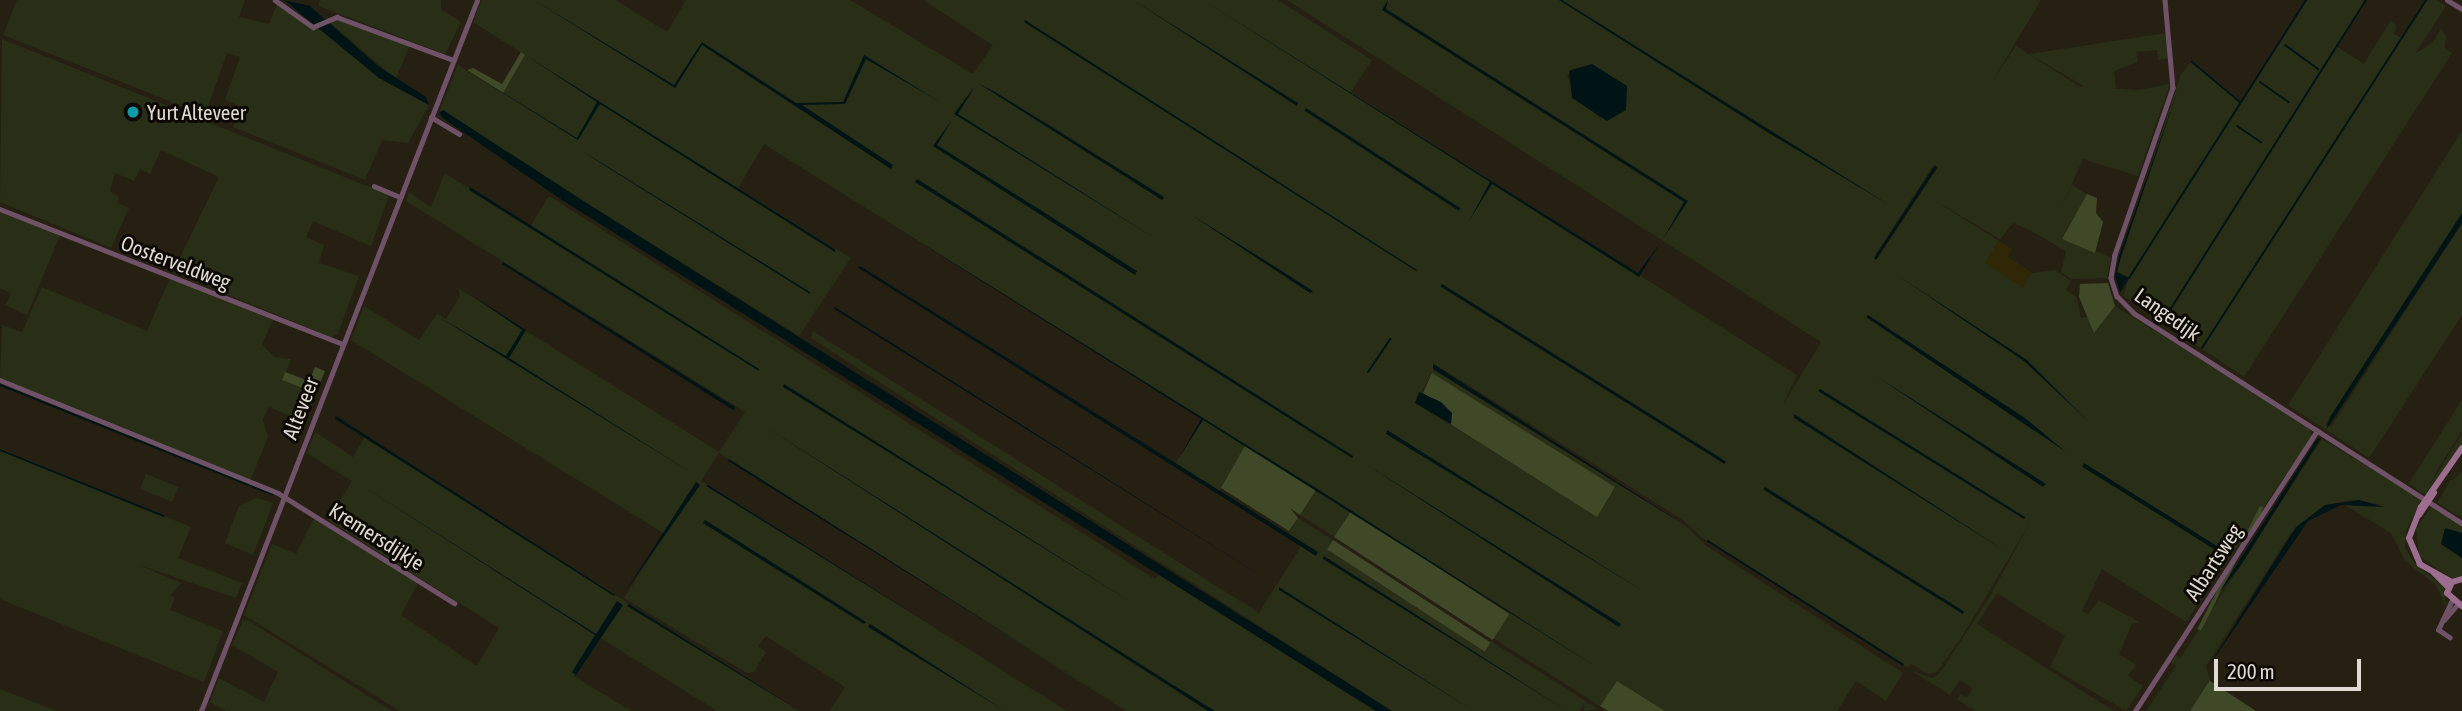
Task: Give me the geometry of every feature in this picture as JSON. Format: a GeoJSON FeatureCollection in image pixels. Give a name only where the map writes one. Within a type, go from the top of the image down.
{"type":"FeatureCollection","features":[{"type":"Feature","properties":{"kind":"main road"},"geometry":{"type":"LineString","coordinates":[[2457,604],[2450,585],[2434,573],[2410,547],[2418,517],[2462,448]]}},
{"type":"Feature","properties":{"kind":"main road"},"geometry":{"type":"LineString","coordinates":[[2450,585],[2462,579]]}},
{"type":"Feature","properties":{"kind":"street"},"geometry":{"type":"LineString","coordinates":[[275,0],[308,25],[319,26],[323,20],[342,18],[453,60]]}},
{"type":"Feature","properties":{"kind":"street","name":"Alteveer"},"geometry":{"type":"LineString","coordinates":[[201,711],[341,344],[477,0]]}},
{"type":"Feature","properties":{"kind":"street","name":"Langedijk"},"geometry":{"type":"LineString","coordinates":[[2165,0],[2173,88],[2115,255],[2115,292],[2135,314],[2462,523]]}},
{"type":"Feature","properties":{"kind":"street"},"geometry":{"type":"LineString","coordinates":[[2447,0],[2462,9]]}},
{"type":"Feature","properties":{"kind":"street"},"geometry":{"type":"LineString","coordinates":[[431,117],[459,134]]}},
{"type":"Feature","properties":{"kind":"street"},"geometry":{"type":"LineString","coordinates":[[374,186],[400,197]]}},
{"type":"Feature","properties":{"kind":"street","name":"Oosterveldweg"},"geometry":{"type":"LineString","coordinates":[[0,209],[341,344]]}},
{"type":"Feature","properties":{"kind":"street","name":"Kremersdijkje"},"geometry":{"type":"LineString","coordinates":[[0,380],[283,497],[454,603]]}},
{"type":"Feature","properties":{"kind":"street","name":"Albartsweg"},"geometry":{"type":"LineString","coordinates":[[2135,711],[2317,431]]}},
{"type":"Feature","properties":{"kind":"street"},"geometry":{"type":"LineString","coordinates":[[2449,638],[2438,630],[2457,604]]}},
{"type":"Feature","properties":{"kind":"green space"},"geometry":{"type":"Polygon","coordinates":[[[17,0],[245,0],[239,17],[269,24],[277,4],[311,28],[321,26],[379,78],[429,105],[408,143],[382,140],[365,180],[233,127],[240,106],[225,100],[240,57],[227,53],[205,115],[3,35],[17,0]]]}},
{"type":"Feature","properties":{"kind":"green space"},"geometry":{"type":"Polygon","coordinates":[[[320,0],[441,0],[441,9],[461,22],[445,54],[318,6],[320,0]]]}},
{"type":"Feature","properties":{"kind":"green space"},"geometry":{"type":"Polygon","coordinates":[[[482,0],[616,0],[667,32],[686,0],[850,0],[973,74],[993,45],[923,0],[1278,0],[1372,60],[1351,92],[1797,375],[1783,405],[1821,342],[1287,0],[2041,0],[1993,80],[2016,46],[2080,87],[2084,86],[2029,54],[2166,33],[2170,58],[2158,60],[2157,50],[2136,52],[2138,62],[2114,71],[2116,88],[2107,88],[2138,90],[2170,84],[2138,176],[2083,159],[2059,213],[2072,185],[2087,194],[2062,239],[2111,257],[2107,278],[2072,279],[2061,272],[2066,251],[2030,230],[2013,223],[2000,239],[1929,197],[1999,241],[1994,248],[2032,273],[2055,270],[2071,281],[2066,290],[2076,297],[2081,318],[2090,316],[2094,332],[2115,306],[2310,428],[2312,436],[2186,622],[2102,569],[2082,611],[2088,614],[2099,600],[2139,622],[2132,624],[2119,654],[2136,665],[2128,676],[2143,686],[2126,711],[2050,667],[2065,636],[1997,593],[1977,624],[2114,711],[1975,711],[1957,699],[1960,694],[1967,698],[1973,688],[1960,680],[1950,695],[1910,670],[1932,678],[1939,674],[1989,598],[2030,523],[1964,633],[1937,672],[1928,674],[1912,664],[1906,667],[1706,541],[1683,520],[1433,363],[1433,369],[1686,526],[1705,545],[1903,673],[1886,701],[1856,681],[1837,711],[1665,711],[1617,681],[1600,706],[1493,638],[1510,613],[1350,512],[1335,537],[1300,515],[1316,490],[1246,447],[1219,492],[1175,464],[1203,420],[764,144],[738,188],[851,258],[799,336],[440,110],[458,65],[503,93],[525,55],[473,22],[482,0]],[[1592,64],[1572,69],[1567,77],[1601,120],[1592,64]],[[979,83],[1162,199],[1165,199],[979,83]],[[1933,166],[1874,257],[1876,260],[1937,168],[1933,166]],[[1432,373],[1415,403],[1597,516],[1615,487],[1432,373]]]}},
{"type":"Feature","properties":{"kind":"green space"},"geometry":{"type":"Polygon","coordinates":[[[2306,0],[2366,0],[2336,46],[2364,64],[2391,20],[2397,26],[2394,34],[2401,38],[2426,0],[2435,0],[2446,6],[2415,54],[2433,42],[2441,28],[2447,38],[2444,47],[2452,53],[2244,377],[2123,296],[2129,278],[2117,272],[2181,74],[2192,61],[2241,101],[2306,0]]]}},
{"type":"Feature","properties":{"kind":"green space"},"geometry":{"type":"Polygon","coordinates":[[[327,20],[339,20],[410,45],[396,79],[327,20]]]}},
{"type":"Feature","properties":{"kind":"green space"},"geometry":{"type":"Polygon","coordinates":[[[2,39],[389,195],[371,246],[313,221],[306,237],[324,245],[319,263],[359,276],[338,334],[331,337],[173,272],[219,177],[161,150],[150,174],[140,169],[134,181],[115,173],[110,191],[119,197],[117,203],[129,208],[111,248],[0,202],[2,39]]]}},
{"type":"Feature","properties":{"kind":"green space"},"geometry":{"type":"Polygon","coordinates":[[[521,52],[525,55],[503,93],[467,70],[473,68],[502,84],[521,52]]]}},
{"type":"Feature","properties":{"kind":"green space"},"geometry":{"type":"Polygon","coordinates":[[[2462,131],[2462,213],[2325,426],[2331,427],[2462,223],[2462,315],[2369,458],[2288,405],[2462,131]]]}},
{"type":"Feature","properties":{"kind":"green space"},"geometry":{"type":"Polygon","coordinates":[[[445,173],[530,227],[549,196],[1155,579],[1159,575],[1376,711],[1126,711],[719,453],[701,481],[1067,711],[829,711],[845,687],[766,636],[758,646],[766,652],[754,672],[747,673],[624,598],[665,534],[351,340],[364,306],[419,340],[437,314],[446,319],[460,296],[458,288],[719,452],[745,412],[406,201],[409,192],[431,207],[445,173]]]}},
{"type":"Feature","properties":{"kind":"green space"},"geometry":{"type":"Polygon","coordinates":[[[2087,194],[2097,198],[2096,213],[2103,222],[2095,253],[2062,239],[2087,194]]]}},
{"type":"Feature","properties":{"kind":"green space"},"geometry":{"type":"Polygon","coordinates":[[[0,210],[60,235],[27,315],[6,305],[11,293],[0,288],[0,210]]]}},
{"type":"Feature","properties":{"kind":"green space"},"geometry":{"type":"Polygon","coordinates":[[[170,278],[273,320],[262,344],[274,357],[291,359],[283,380],[316,393],[305,422],[269,407],[263,419],[268,437],[250,481],[0,380],[2,325],[22,332],[42,287],[147,331],[170,278]]]}},
{"type":"Feature","properties":{"kind":"green space"},"geometry":{"type":"Polygon","coordinates":[[[2108,283],[2115,306],[2094,333],[2079,297],[2080,284],[2108,283]]]}},
{"type":"Feature","properties":{"kind":"green space"},"geometry":{"type":"Polygon","coordinates":[[[813,331],[1259,613],[1303,543],[1288,534],[1298,518],[1333,540],[1327,549],[1484,648],[1491,641],[1598,709],[1584,711],[1584,704],[1579,711],[1392,711],[811,338],[813,331]]]}},
{"type":"Feature","properties":{"kind":"green space"},"geometry":{"type":"Polygon","coordinates":[[[315,367],[325,371],[316,393],[282,380],[285,372],[309,381],[315,367]]]}},
{"type":"Feature","properties":{"kind":"green space"},"geometry":{"type":"Polygon","coordinates":[[[1432,373],[1615,487],[1597,517],[1450,424],[1452,413],[1423,393],[1432,373]]]}},
{"type":"Feature","properties":{"kind":"green space"},"geometry":{"type":"Polygon","coordinates":[[[2462,400],[2462,431],[2429,486],[2462,434],[2462,443],[2426,496],[2409,483],[2462,400]]]}},
{"type":"Feature","properties":{"kind":"green space"},"geometry":{"type":"Polygon","coordinates":[[[315,432],[353,457],[365,437],[799,711],[717,711],[599,637],[574,676],[631,711],[400,711],[244,615],[272,544],[296,554],[314,518],[418,583],[401,615],[477,666],[499,628],[328,520],[352,481],[307,453],[315,432]]]}},
{"type":"Feature","properties":{"kind":"green space"},"geometry":{"type":"Polygon","coordinates":[[[2322,439],[2421,499],[2406,532],[2405,548],[2415,564],[2444,586],[2446,607],[2436,585],[2405,561],[2391,533],[2345,505],[2384,505],[2352,500],[2325,505],[2291,533],[2206,666],[2210,680],[2190,711],[2146,711],[2176,666],[2171,662],[2176,655],[2180,659],[2322,439]]]}},
{"type":"Feature","properties":{"kind":"green space"},"geometry":{"type":"Polygon","coordinates":[[[1245,446],[1316,490],[1300,515],[1290,508],[1298,518],[1289,531],[1221,488],[1245,446]]]}},
{"type":"Feature","properties":{"kind":"green space"},"geometry":{"type":"Polygon","coordinates":[[[0,448],[191,527],[178,558],[242,583],[236,598],[139,565],[181,583],[170,595],[175,598],[170,610],[223,631],[204,682],[0,599],[0,448]]]}},
{"type":"Feature","properties":{"kind":"green space"},"geometry":{"type":"Polygon","coordinates":[[[2462,461],[2451,482],[2462,471],[2462,518],[2437,503],[2462,461]]]}},
{"type":"Feature","properties":{"kind":"green space"},"geometry":{"type":"Polygon","coordinates":[[[146,474],[178,487],[172,502],[140,489],[146,474]]]}},
{"type":"Feature","properties":{"kind":"green space"},"geometry":{"type":"Polygon","coordinates":[[[256,498],[273,503],[253,555],[225,543],[239,506],[256,498]]]}},
{"type":"Feature","properties":{"kind":"green space"},"geometry":{"type":"Polygon","coordinates":[[[2260,506],[2264,508],[2201,631],[2197,629],[2260,506]]]}},
{"type":"Feature","properties":{"kind":"green space"},"geometry":{"type":"Polygon","coordinates":[[[2432,506],[2462,526],[2462,533],[2449,530],[2450,550],[2462,558],[2462,577],[2451,578],[2419,556],[2416,528],[2432,506]]]}},
{"type":"Feature","properties":{"kind":"green space"},"geometry":{"type":"Polygon","coordinates":[[[1351,511],[1510,614],[1493,640],[1334,537],[1351,511]]]}},
{"type":"Feature","properties":{"kind":"green space"},"geometry":{"type":"Polygon","coordinates":[[[1333,540],[1491,642],[1485,652],[1327,549],[1333,540]]]}},
{"type":"Feature","properties":{"kind":"green space"},"geometry":{"type":"Polygon","coordinates":[[[243,620],[249,621],[392,711],[226,711],[210,702],[219,678],[264,702],[278,672],[232,645],[243,620]]]}},
{"type":"Feature","properties":{"kind":"green space"},"geometry":{"type":"Polygon","coordinates":[[[1617,681],[1665,711],[1608,711],[1600,706],[1617,681]]]}},
{"type":"Feature","properties":{"kind":"green space"},"geometry":{"type":"Polygon","coordinates":[[[2210,681],[2256,711],[2190,711],[2210,681]]]}},
{"type":"Feature","properties":{"kind":"green space"},"geometry":{"type":"Polygon","coordinates":[[[0,689],[57,711],[0,711],[0,689]]]}},
{"type":"Feature","properties":{"kind":"sand"},"geometry":{"type":"Polygon","coordinates":[[[1999,241],[2012,249],[2008,257],[2032,273],[2023,288],[1985,263],[1999,241]]]}},
{"type":"Feature","properties":{"kind":"shaded area"},"geometry":{"type":"Polygon","coordinates":[[[284,0],[310,6],[378,66],[426,97],[429,105],[379,78],[284,0]]]}},
{"type":"Feature","properties":{"kind":"shaded area"},"geometry":{"type":"Polygon","coordinates":[[[534,0],[674,85],[702,42],[796,103],[843,102],[864,55],[940,102],[866,59],[845,104],[802,105],[893,165],[891,169],[702,45],[675,88],[534,0]]]}},
{"type":"Feature","properties":{"kind":"shaded area"},"geometry":{"type":"Polygon","coordinates":[[[1133,0],[1298,103],[1297,106],[1133,0]]]}},
{"type":"Feature","properties":{"kind":"shaded area"},"geometry":{"type":"Polygon","coordinates":[[[1203,0],[1638,273],[1660,243],[1639,277],[1492,184],[1469,221],[1490,182],[1203,0]]]}},
{"type":"Feature","properties":{"kind":"shaded area"},"geometry":{"type":"Polygon","coordinates":[[[1388,0],[1386,9],[1688,201],[1663,239],[1684,202],[1382,10],[1388,0]]]}},
{"type":"Feature","properties":{"kind":"shaded area"},"geometry":{"type":"Polygon","coordinates":[[[1559,0],[1562,0],[1891,206],[1767,132],[1559,0]]]}},
{"type":"Feature","properties":{"kind":"shaded area"},"geometry":{"type":"Polygon","coordinates":[[[1025,20],[1417,270],[1024,22],[1025,20]]]}},
{"type":"Feature","properties":{"kind":"shaded area"},"geometry":{"type":"Polygon","coordinates":[[[525,55],[835,249],[835,252],[600,104],[578,140],[458,65],[577,138],[597,102],[525,55]]]}},
{"type":"Feature","properties":{"kind":"shaded area"},"geometry":{"type":"Polygon","coordinates":[[[1592,64],[1627,86],[1626,110],[1607,121],[1572,98],[1569,71],[1592,64]]]}},
{"type":"Feature","properties":{"kind":"shaded area"},"geometry":{"type":"Polygon","coordinates":[[[978,83],[995,92],[1164,197],[1162,200],[978,83]]]}},
{"type":"Feature","properties":{"kind":"shaded area"},"geometry":{"type":"Polygon","coordinates":[[[975,86],[958,114],[1161,242],[954,114],[975,86]]]}},
{"type":"Feature","properties":{"kind":"shaded area"},"geometry":{"type":"Polygon","coordinates":[[[2179,87],[2121,257],[2117,272],[2129,278],[2120,293],[2115,276],[2119,256],[2179,87]]]}},
{"type":"Feature","properties":{"kind":"shaded area"},"geometry":{"type":"Polygon","coordinates":[[[1306,108],[1460,208],[1459,211],[1304,111],[1306,108]]]}},
{"type":"Feature","properties":{"kind":"shaded area"},"geometry":{"type":"Polygon","coordinates":[[[443,110],[1392,711],[1376,711],[562,200],[444,119],[439,113],[443,110]]]}},
{"type":"Feature","properties":{"kind":"shaded area"},"geometry":{"type":"Polygon","coordinates":[[[952,120],[937,145],[1137,271],[1135,275],[933,146],[952,120]]]}},
{"type":"Feature","properties":{"kind":"shaded area"},"geometry":{"type":"Polygon","coordinates":[[[584,152],[810,292],[810,294],[602,164],[584,152]]]}},
{"type":"Feature","properties":{"kind":"shaded area"},"geometry":{"type":"Polygon","coordinates":[[[1935,165],[1937,168],[1876,260],[1874,258],[1935,165]]]}},
{"type":"Feature","properties":{"kind":"shaded area"},"geometry":{"type":"Polygon","coordinates":[[[917,179],[1353,456],[1352,458],[915,182],[917,179]]]}},
{"type":"Feature","properties":{"kind":"shaded area"},"geometry":{"type":"Polygon","coordinates":[[[470,187],[759,369],[759,371],[469,190],[470,187]]]}},
{"type":"Feature","properties":{"kind":"shaded area"},"geometry":{"type":"Polygon","coordinates":[[[2462,213],[2462,223],[2326,430],[2330,417],[2462,213]]]}},
{"type":"Feature","properties":{"kind":"shaded area"},"geometry":{"type":"Polygon","coordinates":[[[1190,214],[1266,261],[1313,291],[1310,293],[1190,214]]]}},
{"type":"Feature","properties":{"kind":"shaded area"},"geometry":{"type":"Polygon","coordinates":[[[883,219],[1316,488],[1601,670],[1203,420],[1179,458],[1201,419],[883,219]]]}},
{"type":"Feature","properties":{"kind":"shaded area"},"geometry":{"type":"Polygon","coordinates":[[[503,262],[735,407],[733,410],[502,264],[503,262]]]}},
{"type":"Feature","properties":{"kind":"shaded area"},"geometry":{"type":"Polygon","coordinates":[[[860,266],[1318,552],[1316,556],[857,267],[860,266]]]}},
{"type":"Feature","properties":{"kind":"shaded area"},"geometry":{"type":"Polygon","coordinates":[[[1897,275],[2027,360],[2088,421],[2024,361],[1897,275]]]}},
{"type":"Feature","properties":{"kind":"shaded area"},"geometry":{"type":"Polygon","coordinates":[[[1442,284],[1726,462],[1725,464],[1440,287],[1442,284]]]}},
{"type":"Feature","properties":{"kind":"shaded area"},"geometry":{"type":"Polygon","coordinates":[[[470,294],[526,330],[509,358],[695,475],[437,316],[506,356],[522,330],[470,294]]]}},
{"type":"Feature","properties":{"kind":"shaded area"},"geometry":{"type":"Polygon","coordinates":[[[835,307],[1274,584],[834,309],[835,307]]]}},
{"type":"Feature","properties":{"kind":"shaded area"},"geometry":{"type":"Polygon","coordinates":[[[1868,315],[2025,418],[2066,452],[1866,317],[1868,315]]]}},
{"type":"Feature","properties":{"kind":"shaded area"},"geometry":{"type":"Polygon","coordinates":[[[1433,364],[1686,526],[1433,369],[1433,364]]]}},
{"type":"Feature","properties":{"kind":"shaded area"},"geometry":{"type":"Polygon","coordinates":[[[1876,376],[1969,435],[2046,484],[2043,487],[1876,376]]]}},
{"type":"Feature","properties":{"kind":"shaded area"},"geometry":{"type":"Polygon","coordinates":[[[784,384],[1134,604],[783,387],[784,384]]]}},
{"type":"Feature","properties":{"kind":"shaded area"},"geometry":{"type":"Polygon","coordinates":[[[1820,389],[2025,517],[2024,519],[1818,391],[1820,389]]]}},
{"type":"Feature","properties":{"kind":"shaded area"},"geometry":{"type":"Polygon","coordinates":[[[1419,392],[1441,402],[1452,413],[1451,424],[1415,403],[1419,392]]]}},
{"type":"Feature","properties":{"kind":"shaded area"},"geometry":{"type":"Polygon","coordinates":[[[1794,414],[2005,551],[1794,418],[1794,414]]]}},
{"type":"Feature","properties":{"kind":"shaded area"},"geometry":{"type":"Polygon","coordinates":[[[336,416],[615,595],[335,419],[336,416]]]}},
{"type":"Feature","properties":{"kind":"shaded area"},"geometry":{"type":"Polygon","coordinates":[[[758,422],[1178,688],[1215,711],[1208,711],[758,422]]]}},
{"type":"Feature","properties":{"kind":"shaded area"},"geometry":{"type":"Polygon","coordinates":[[[1387,430],[1643,591],[1386,434],[1387,430]]]}},
{"type":"Feature","properties":{"kind":"shaded area"},"geometry":{"type":"Polygon","coordinates":[[[2321,438],[2241,565],[2218,594],[2317,439],[2321,438]]]}},
{"type":"Feature","properties":{"kind":"shaded area"},"geometry":{"type":"Polygon","coordinates":[[[729,459],[1014,639],[1129,711],[728,461],[729,459]]]}},
{"type":"Feature","properties":{"kind":"shaded area"},"geometry":{"type":"Polygon","coordinates":[[[1364,463],[1621,624],[1619,627],[1364,463]]]}},
{"type":"Feature","properties":{"kind":"shaded area"},"geometry":{"type":"Polygon","coordinates":[[[2084,463],[2220,548],[2218,551],[2082,466],[2084,463]]]}},
{"type":"Feature","properties":{"kind":"shaded area"},"geometry":{"type":"Polygon","coordinates":[[[696,482],[700,485],[623,595],[696,482]]]}},
{"type":"Feature","properties":{"kind":"shaded area"},"geometry":{"type":"Polygon","coordinates":[[[358,483],[596,634],[617,601],[623,605],[576,675],[572,672],[595,635],[358,483]]]}},
{"type":"Feature","properties":{"kind":"shaded area"},"geometry":{"type":"Polygon","coordinates":[[[708,485],[925,621],[706,486],[708,485]]]}},
{"type":"Feature","properties":{"kind":"shaded area"},"geometry":{"type":"Polygon","coordinates":[[[1765,487],[1964,612],[1963,614],[1763,490],[1765,487]]]}},
{"type":"Feature","properties":{"kind":"shaded area"},"geometry":{"type":"Polygon","coordinates":[[[2359,500],[2384,507],[2341,505],[2308,521],[2207,669],[2296,527],[2325,505],[2359,500]]]}},
{"type":"Feature","properties":{"kind":"shaded area"},"geometry":{"type":"Polygon","coordinates":[[[705,520],[866,622],[864,624],[703,523],[705,520]]]}},
{"type":"Feature","properties":{"kind":"shaded area"},"geometry":{"type":"Polygon","coordinates":[[[2445,528],[2462,533],[2462,558],[2441,544],[2445,528]]]}},
{"type":"Feature","properties":{"kind":"shaded area"},"geometry":{"type":"Polygon","coordinates":[[[1706,541],[1904,664],[1903,666],[1706,541]]]}},
{"type":"Feature","properties":{"kind":"shaded area"},"geometry":{"type":"Polygon","coordinates":[[[1324,556],[1567,711],[1323,559],[1324,556]]]}},
{"type":"Feature","properties":{"kind":"shaded area"},"geometry":{"type":"Polygon","coordinates":[[[1279,587],[1474,711],[1279,590],[1279,587]]]}},
{"type":"Feature","properties":{"kind":"shaded area"},"geometry":{"type":"Polygon","coordinates":[[[629,604],[800,711],[627,606],[629,604]]]}},
{"type":"Feature","properties":{"kind":"shaded area"},"geometry":{"type":"Polygon","coordinates":[[[870,624],[1005,711],[868,627],[870,624]]]}},
{"type":"Feature","properties":{"kind":"waterway"},"geometry":{"type":"LineString","coordinates":[[2129,278],[2306,0]]}},
{"type":"Feature","properties":{"kind":"waterway"},"geometry":{"type":"LineString","coordinates":[[2163,321],[2366,0]]}},
{"type":"Feature","properties":{"kind":"waterway"},"geometry":{"type":"LineString","coordinates":[[2202,348],[2426,0]]}},
{"type":"Feature","properties":{"kind":"waterway"},"geometry":{"type":"LineString","coordinates":[[2285,45],[2318,69]]}},
{"type":"Feature","properties":{"kind":"waterway"},"geometry":{"type":"LineString","coordinates":[[2192,62],[2240,102]]}},
{"type":"Feature","properties":{"kind":"waterway"},"geometry":{"type":"LineString","coordinates":[[2260,82],[2289,102]]}},
{"type":"Feature","properties":{"kind":"waterway"},"geometry":{"type":"LineString","coordinates":[[2237,126],[2261,142]]}},
{"type":"Feature","properties":{"kind":"waterway"},"geometry":{"type":"LineString","coordinates":[[1368,372],[1390,339]]}},
{"type":"Feature","properties":{"kind":"waterway"},"geometry":{"type":"LineString","coordinates":[[0,385],[273,495]]}},
{"type":"Feature","properties":{"kind":"waterway"},"geometry":{"type":"LineString","coordinates":[[0,450],[163,516]]}},
{"type":"Feature","properties":{"kind":"place","name":"Yurt Alteveer"},"geometry":{"type":"Point","coordinates":[133,112]}}]}
